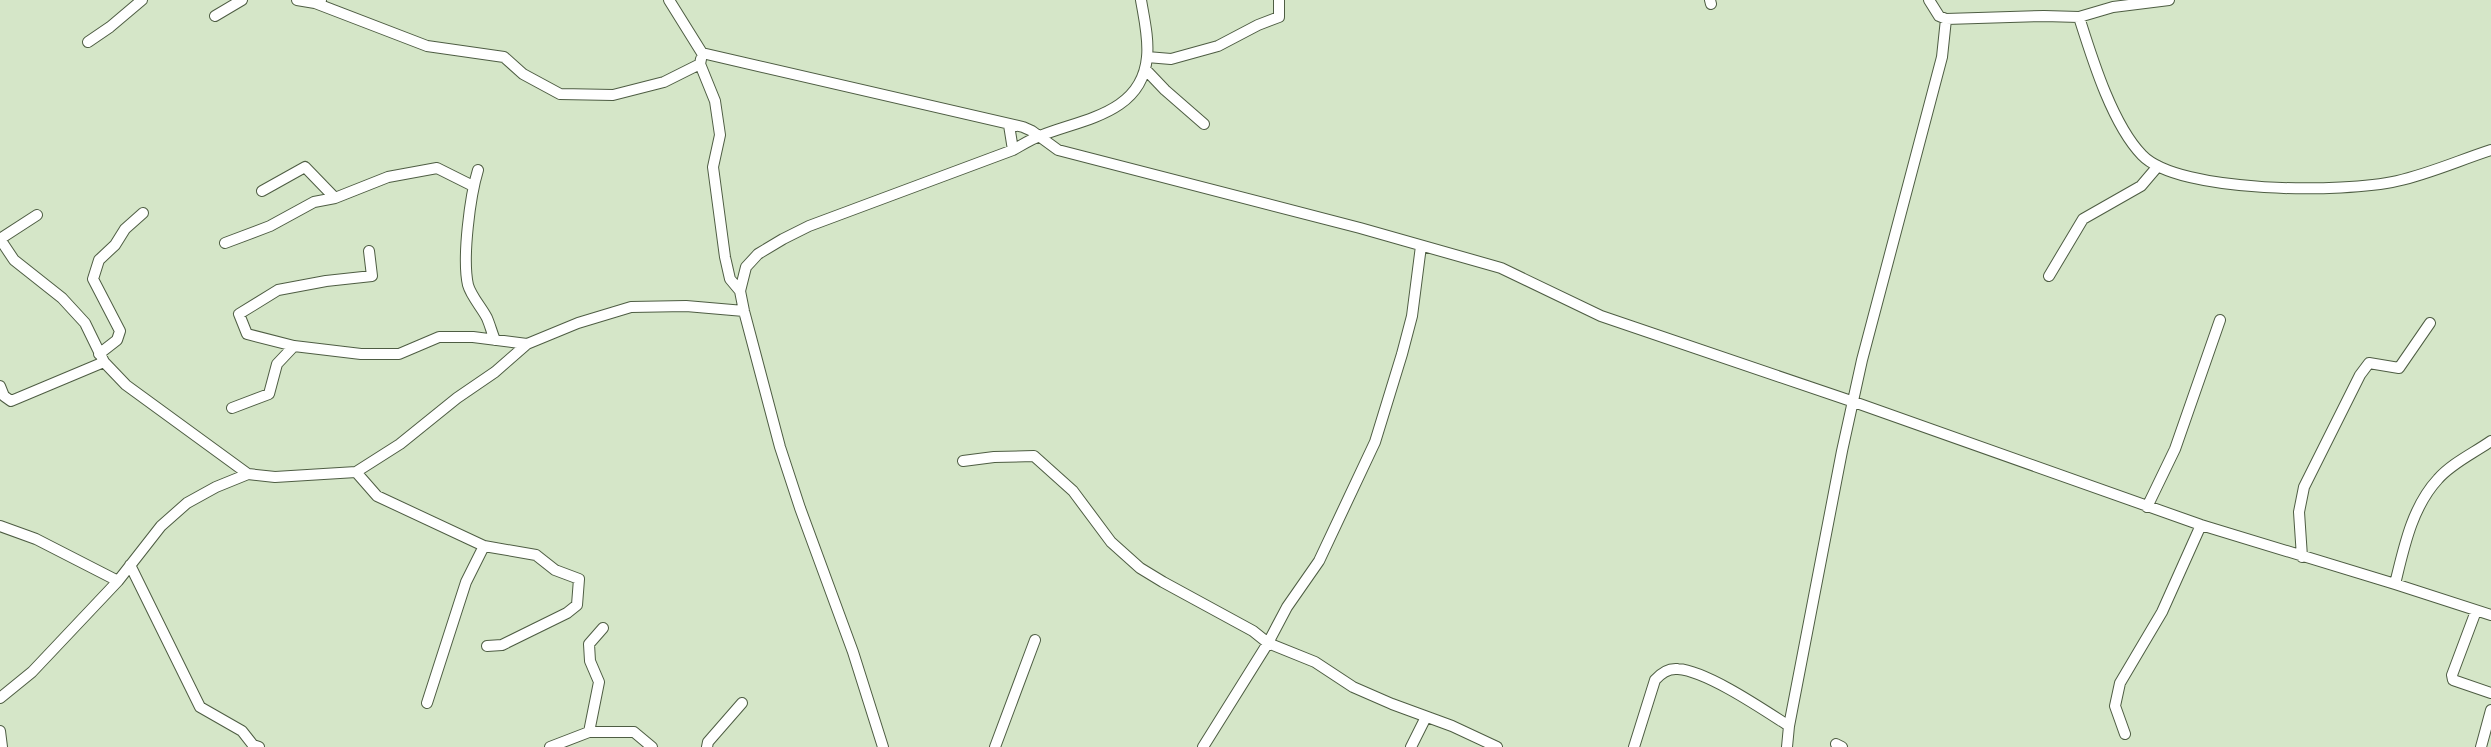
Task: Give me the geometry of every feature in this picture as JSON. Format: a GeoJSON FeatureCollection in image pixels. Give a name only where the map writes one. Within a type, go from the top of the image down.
{"type":"FeatureCollection","features":[{"type":"Feature","properties":{"kind":"street"},"geometry":{"type":"LineString","coordinates":[[88,42],[110,27],[142,0]]}},
{"type":"Feature","properties":{"kind":"street"},"geometry":{"type":"LineString","coordinates":[[215,16],[242,0]]}},
{"type":"Feature","properties":{"kind":"street"},"geometry":{"type":"LineString","coordinates":[[297,0],[318,1],[428,46],[504,58],[523,74],[560,94],[612,95],[664,82],[701,58],[1023,127],[1058,150],[1501,268],[1601,316],[1854,402],[2147,507],[2491,615]]}},
{"type":"Feature","properties":{"kind":"street"},"geometry":{"type":"LineString","coordinates":[[669,0],[701,58],[715,101],[720,135],[713,166],[725,258],[730,278],[740,291]]}},
{"type":"Feature","properties":{"kind":"street"},"geometry":{"type":"LineString","coordinates":[[883,747],[853,652],[786,465],[744,311],[740,291],[746,267],[758,254],[809,226],[1014,150],[1039,136],[1107,113],[1125,102],[1141,81],[1148,57],[1142,0]]}},
{"type":"Feature","properties":{"kind":"street"},"geometry":{"type":"LineString","coordinates":[[1148,57],[1172,59],[1218,46],[1258,25],[1279,17],[1279,0]]}},
{"type":"Feature","properties":{"kind":"street"},"geometry":{"type":"LineString","coordinates":[[1929,0],[1939,16],[1946,19],[2044,16],[2079,18],[2113,7],[2168,0]]}},
{"type":"Feature","properties":{"kind":"street"},"geometry":{"type":"LineString","coordinates":[[2079,18],[2110,103],[2133,144],[2143,156],[2158,166],[2188,178],[2239,185],[2366,186],[2398,181],[2491,150]]}},
{"type":"Feature","properties":{"kind":"street"},"geometry":{"type":"LineString","coordinates":[[1787,747],[1789,726],[1842,451],[1862,360],[1942,57],[1946,19]]}},
{"type":"Feature","properties":{"kind":"street"},"geometry":{"type":"LineString","coordinates":[[1145,69],[1165,90],[1204,124]]}},
{"type":"Feature","properties":{"kind":"street"},"geometry":{"type":"LineString","coordinates":[[1009,125],[1014,150]]}},
{"type":"Feature","properties":{"kind":"street"},"geometry":{"type":"LineString","coordinates":[[2049,276],[2083,218],[2141,186],[2158,166]]}},
{"type":"Feature","properties":{"kind":"street"},"geometry":{"type":"LineString","coordinates":[[262,191],[305,167],[334,198]]}},
{"type":"Feature","properties":{"kind":"street"},"geometry":{"type":"LineString","coordinates":[[225,243],[270,226],[314,202],[334,198],[388,178],[437,168],[473,186]]}},
{"type":"Feature","properties":{"kind":"street"},"geometry":{"type":"LineString","coordinates":[[478,170],[473,186],[467,252],[468,286],[487,320],[495,340]]}},
{"type":"Feature","properties":{"kind":"street"},"geometry":{"type":"LineString","coordinates":[[0,386],[4,396],[11,401],[102,358],[117,340],[120,331],[93,279],[99,260],[115,245],[125,229],[143,213]]}},
{"type":"Feature","properties":{"kind":"street"},"geometry":{"type":"LineString","coordinates":[[37,215],[0,239],[14,260],[62,298],[84,322],[102,358],[126,385],[248,474]]}},
{"type":"Feature","properties":{"kind":"street"},"geometry":{"type":"LineString","coordinates":[[1203,747],[1268,643],[1287,607],[1319,561],[1374,442],[1407,335],[1422,246]]}},
{"type":"Feature","properties":{"kind":"street"},"geometry":{"type":"LineString","coordinates":[[369,251],[372,276],[326,281],[278,290],[239,314],[247,334],[294,346],[360,354],[399,354],[439,337],[473,337],[527,344]]}},
{"type":"Feature","properties":{"kind":"street"},"geometry":{"type":"LineString","coordinates":[[0,698],[32,672],[118,581],[160,526],[187,503],[216,487],[248,474],[275,477],[356,472],[400,444],[457,398],[495,372],[527,344],[578,323],[630,307],[686,306],[744,311]]}},
{"type":"Feature","properties":{"kind":"street"},"geometry":{"type":"LineString","coordinates":[[2147,507],[2175,449],[2220,320]]}},
{"type":"Feature","properties":{"kind":"street"},"geometry":{"type":"LineString","coordinates":[[2302,557],[2299,512],[2304,487],[2360,375],[2368,362],[2399,368],[2430,324]]}},
{"type":"Feature","properties":{"kind":"street"},"geometry":{"type":"LineString","coordinates":[[232,408],[269,394],[278,364],[294,346]]}},
{"type":"Feature","properties":{"kind":"street"},"geometry":{"type":"LineString","coordinates":[[2395,584],[2408,531],[2431,487],[2443,474],[2491,441]]}},
{"type":"Feature","properties":{"kind":"street"},"geometry":{"type":"LineString","coordinates":[[963,461],[994,457],[1034,456],[1067,484],[1110,542],[1140,568],[1253,631],[1268,643],[1315,662],[1353,687],[1452,726],[1496,747]]}},
{"type":"Feature","properties":{"kind":"street"},"geometry":{"type":"LineString","coordinates":[[356,472],[377,496],[484,546],[536,555],[555,570],[579,579],[577,605],[566,613],[502,645],[487,646]]}},
{"type":"Feature","properties":{"kind":"street"},"geometry":{"type":"LineString","coordinates":[[2125,734],[2115,706],[2120,683],[2162,612],[2201,525]]}},
{"type":"Feature","properties":{"kind":"street"},"geometry":{"type":"LineString","coordinates":[[0,526],[36,539],[118,581]]}},
{"type":"Feature","properties":{"kind":"street"},"geometry":{"type":"LineString","coordinates":[[427,702],[466,582],[484,546]]}},
{"type":"Feature","properties":{"kind":"street"},"geometry":{"type":"LineString","coordinates":[[130,565],[200,707],[242,730],[255,746]]}},
{"type":"Feature","properties":{"kind":"street"},"geometry":{"type":"LineString","coordinates":[[2476,611],[2452,675],[2453,680],[2491,693]]}},
{"type":"Feature","properties":{"kind":"street"},"geometry":{"type":"LineString","coordinates":[[589,732],[598,682],[590,661],[589,644],[603,628]]}},
{"type":"Feature","properties":{"kind":"street"},"geometry":{"type":"LineString","coordinates":[[995,747],[1035,640]]}},
{"type":"Feature","properties":{"kind":"street"},"geometry":{"type":"LineString","coordinates":[[1634,747],[1655,680],[1660,674],[1670,669],[1679,669],[1696,674],[1729,690],[1789,726]]}},
{"type":"Feature","properties":{"kind":"street"},"geometry":{"type":"LineString","coordinates":[[707,747],[708,742],[742,703]]}},
{"type":"Feature","properties":{"kind":"street"},"geometry":{"type":"LineString","coordinates":[[2481,747],[2491,710]]}},
{"type":"Feature","properties":{"kind":"street"},"geometry":{"type":"LineString","coordinates":[[1411,747],[1426,717]]}},
{"type":"Feature","properties":{"kind":"street"},"geometry":{"type":"LineString","coordinates":[[0,731],[2,747]]}},
{"type":"Feature","properties":{"kind":"street"},"geometry":{"type":"LineString","coordinates":[[550,747],[589,732],[634,732],[652,747]]}}]}
